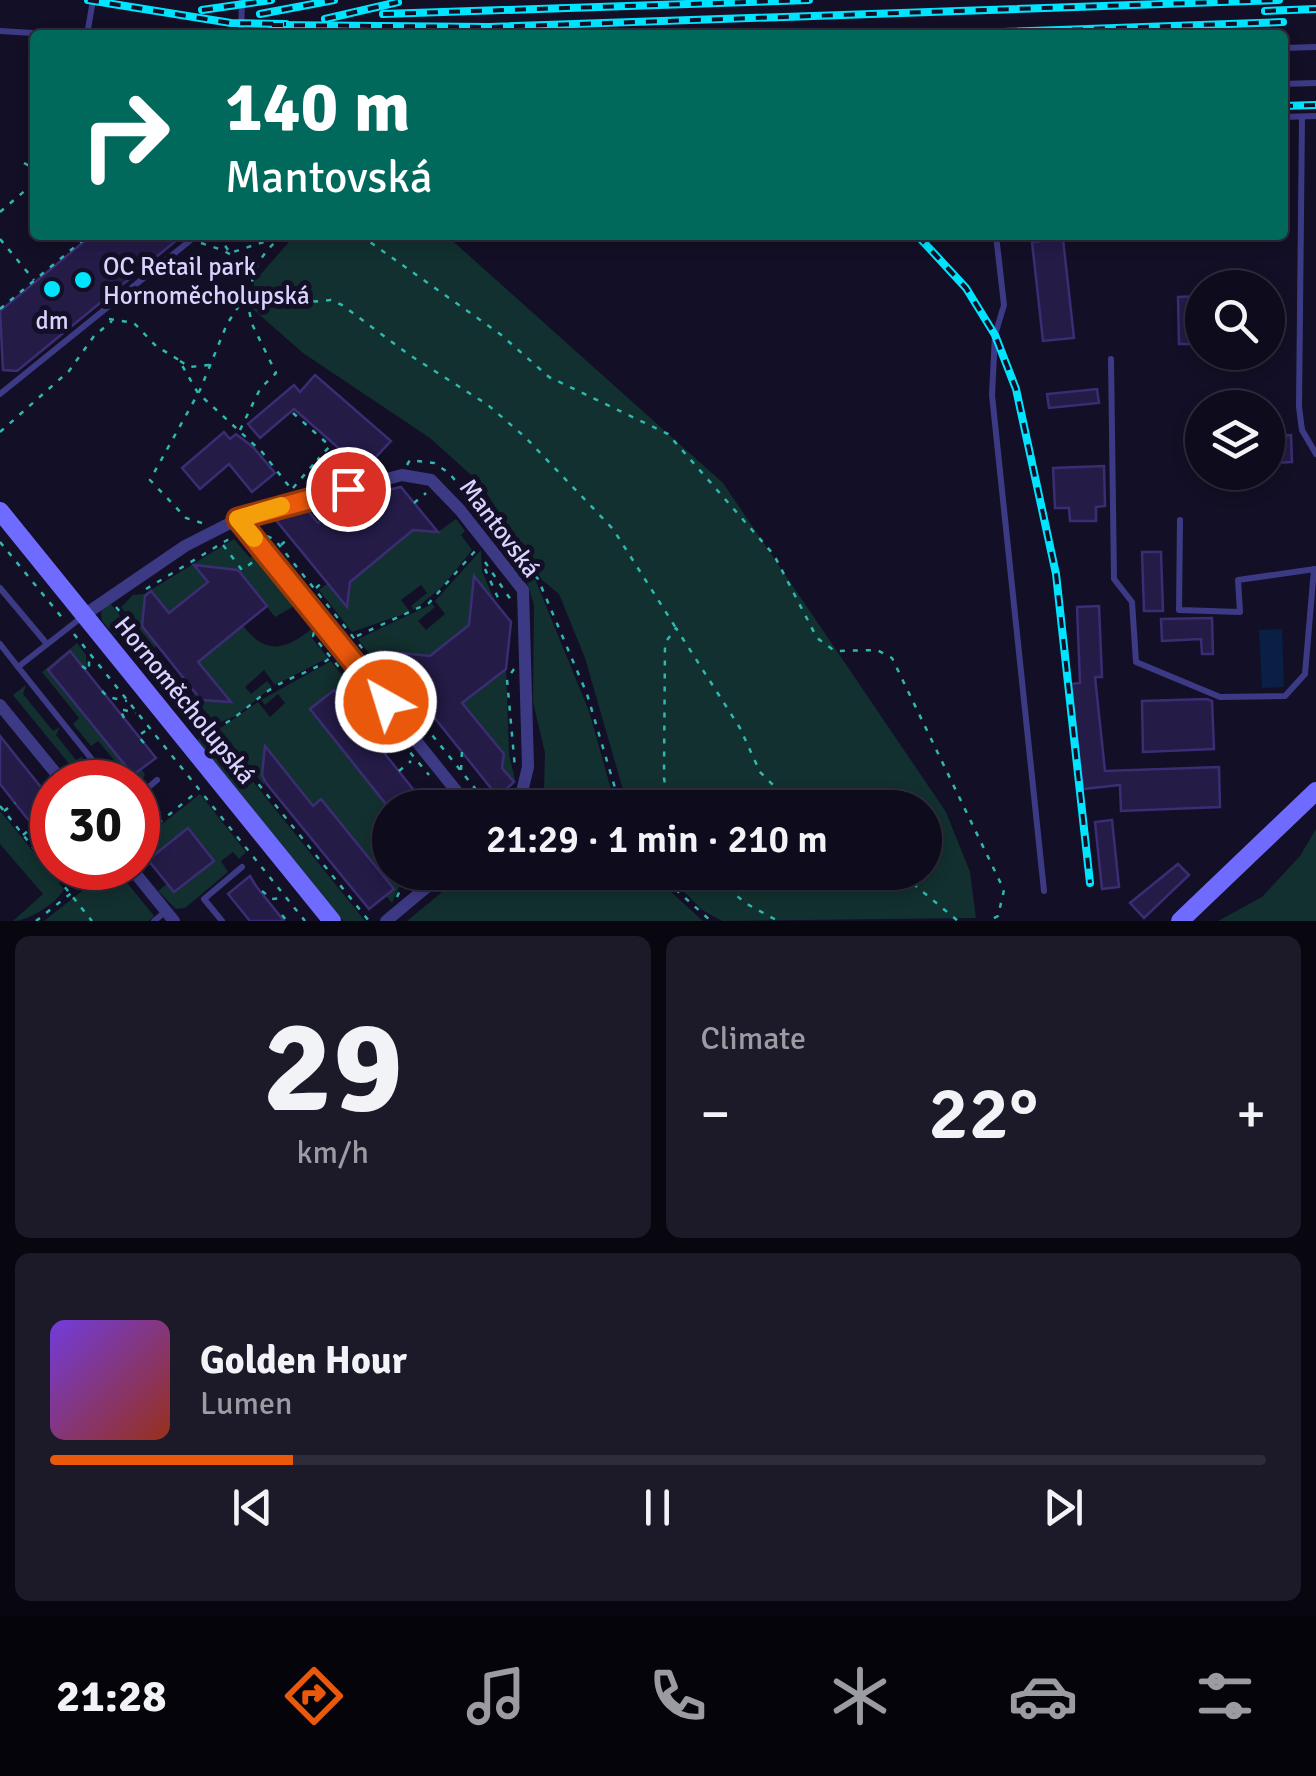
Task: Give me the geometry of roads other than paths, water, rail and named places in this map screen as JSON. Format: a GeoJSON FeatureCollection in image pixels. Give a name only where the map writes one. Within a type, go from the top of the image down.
{"type":"FeatureCollection","features":[{"type":"Feature","properties":{"kind":"street","name":"Mantovská"},"geometry":{"type":"LineString","coordinates":[[77,620],[218,527],[402,475],[425,478],[440,486],[516,579],[526,610],[523,678],[528,767],[522,790]]}},
{"type":"Feature","properties":{"kind":"street","name":"Hornoměcholupská"},"geometry":{"type":"LineString","coordinates":[[0,511],[77,620],[186,743],[332,921]]}},
{"type":"Feature","properties":{"kind":"street"},"geometry":{"type":"LineString","coordinates":[[238,519],[456,790]]}},
{"type":"Feature","properties":{"kind":"street"},"geometry":{"type":"LineString","coordinates":[[0,705],[45,760]]}},
{"type":"Feature","properties":{"kind":"street"},"geometry":{"type":"LineString","coordinates":[[1180,921],[1316,790]]}},
{"type":"Feature","properties":{"kind":"street"},"geometry":{"type":"LineString","coordinates":[[149,890],[170,916]]}},
{"type":"Feature","properties":{"kind":"street"},"geometry":{"type":"LineString","coordinates":[[386,921],[423,890]]}},
{"type":"Feature","properties":{"kind":"lane"},"geometry":{"type":"LineString","coordinates":[[88,30],[92,0]]}},
{"type":"Feature","properties":{"kind":"lane"},"geometry":{"type":"LineString","coordinates":[[241,30],[242,0]]}},
{"type":"Feature","properties":{"kind":"lane"},"geometry":{"type":"LineString","coordinates":[[0,31],[30,33]]}},
{"type":"Feature","properties":{"kind":"lane"},"geometry":{"type":"LineString","coordinates":[[1288,48],[1316,46]]}},
{"type":"Feature","properties":{"kind":"lane"},"geometry":{"type":"LineString","coordinates":[[1288,84],[1316,83]]}},
{"type":"Feature","properties":{"kind":"lane"},"geometry":{"type":"LineString","coordinates":[[1288,118],[1316,116]]}},
{"type":"Feature","properties":{"kind":"lane"},"geometry":{"type":"LineString","coordinates":[[1302,117],[1299,407],[1302,430],[1316,454]]}},
{"type":"Feature","properties":{"kind":"lane"},"geometry":{"type":"LineString","coordinates":[[2,389],[190,240]]}},
{"type":"Feature","properties":{"kind":"lane"},"geometry":{"type":"LineString","coordinates":[[997,240],[1004,305],[995,334],[992,395],[1044,891]]}},
{"type":"Feature","properties":{"kind":"lane"},"geometry":{"type":"LineString","coordinates":[[1111,359],[1114,579],[1132,602],[1136,662],[1220,697],[1285,696],[1306,674],[1315,569],[1238,580],[1240,612],[1179,610],[1180,520]]}},
{"type":"Feature","properties":{"kind":"lane"},"geometry":{"type":"LineString","coordinates":[[0,588],[48,644]]}},
{"type":"Feature","properties":{"kind":"lane"},"geometry":{"type":"LineString","coordinates":[[18,667],[77,620]]}},
{"type":"Feature","properties":{"kind":"lane"},"geometry":{"type":"LineString","coordinates":[[0,644],[92,760]]}},
{"type":"Feature","properties":{"kind":"lane"},"geometry":{"type":"LineString","coordinates":[[222,921],[204,899],[242,867]]}},
{"type":"Feature","properties":{"kind":"lane"},"geometry":{"type":"LineString","coordinates":[[154,921],[170,916]]}},
{"type":"Feature","properties":{"kind":"water"},"geometry":{"type":"Polygon","coordinates":[[[1282,629],[1284,687],[1262,688],[1259,630],[1282,629]]]}},
{"type":"Feature","properties":{"kind":"railway"},"geometry":{"type":"LineString","coordinates":[[88,0],[231,23],[286,24]]}},
{"type":"Feature","properties":{"kind":"railway"},"geometry":{"type":"LineString","coordinates":[[202,10],[271,0]]}},
{"type":"Feature","properties":{"kind":"railway"},"geometry":{"type":"LineString","coordinates":[[260,14],[334,0]]}},
{"type":"Feature","properties":{"kind":"railway"},"geometry":{"type":"LineString","coordinates":[[383,14],[809,0]]}},
{"type":"Feature","properties":{"kind":"railway"},"geometry":{"type":"LineString","coordinates":[[272,25],[489,27],[1279,0]]}},
{"type":"Feature","properties":{"kind":"railway"},"geometry":{"type":"LineString","coordinates":[[325,19],[398,2]]}},
{"type":"Feature","properties":{"kind":"railway"},"geometry":{"type":"LineString","coordinates":[[1265,11],[1316,9]]}},
{"type":"Feature","properties":{"kind":"railway"},"geometry":{"type":"LineString","coordinates":[[1058,30],[1283,22]]}},
{"type":"Feature","properties":{"kind":"railway"},"geometry":{"type":"LineString","coordinates":[[1288,106],[1316,105]]}},
{"type":"Feature","properties":{"kind":"railway"},"geometry":{"type":"LineString","coordinates":[[922,240],[966,288],[995,335],[1016,389],[1056,574],[1090,883]]}},
{"type":"Feature","properties":{"kind":"place","name":"OC Retail park Hornoměcholupská"},"geometry":{"type":"Point","coordinates":[83,280]}},
{"type":"Feature","properties":{"kind":"place","name":"dm"},"geometry":{"type":"Point","coordinates":[52,289]}}]}
